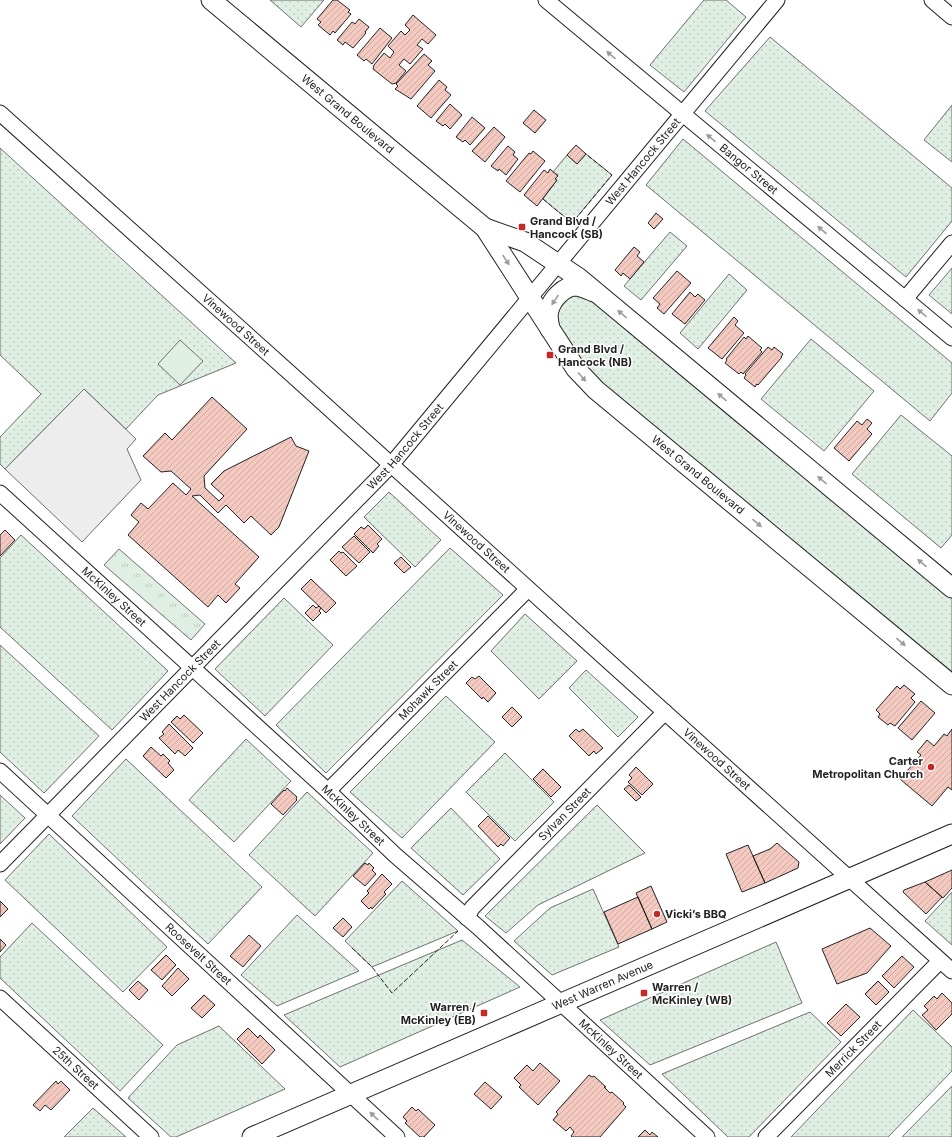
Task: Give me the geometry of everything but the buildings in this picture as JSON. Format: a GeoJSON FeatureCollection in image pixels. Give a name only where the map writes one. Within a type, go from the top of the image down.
{"type":"FeatureCollection","features":[{"type":"Feature","properties":{"kind":"main road","name":"West Grand Boulevard"},"geometry":{"type":"LineString","coordinates":[[211,0],[485,228],[576,369],[596,390],[952,685]]}},
{"type":"Feature","properties":{"kind":"main road","name":"West Grand Boulevard"},"geometry":{"type":"LineString","coordinates":[[485,228],[525,242],[579,278],[952,588]]}},
{"type":"Feature","properties":{"kind":"main road"},"geometry":{"type":"LineString","coordinates":[[550,329],[549,310],[556,297],[565,289],[575,286],[587,289],[601,296]]}},
{"type":"Feature","properties":{"kind":"main road","name":"West Warren Avenue"},"geometry":{"type":"LineString","coordinates":[[252,1137],[952,834]]}},
{"type":"Feature","properties":{"kind":"street","name":"Bangor Street"},"geometry":{"type":"LineString","coordinates":[[546,0],[952,338]]}},
{"type":"Feature","properties":{"kind":"street","name":"West Hancock Street"},"geometry":{"type":"LineString","coordinates":[[0,864],[49,816],[391,465],[777,0]]}},
{"type":"Feature","properties":{"kind":"street"},"geometry":{"type":"LineString","coordinates":[[932,0],[952,16]]}},
{"type":"Feature","properties":{"kind":"street","name":"Vinewood Street"},"geometry":{"type":"LineString","coordinates":[[0,113],[297,379],[952,971]]}},
{"type":"Feature","properties":{"kind":"street"},"geometry":{"type":"LineString","coordinates":[[905,299],[952,243]]}},
{"type":"Feature","properties":{"kind":"street","name":"McKinley Street"},"geometry":{"type":"LineString","coordinates":[[0,493],[328,791],[395,855],[468,918],[707,1137]]}},
{"type":"Feature","properties":{"kind":"street","name":"Mohawk Street"},"geometry":{"type":"LineString","coordinates":[[328,791],[528,589]]}},
{"type":"Feature","properties":{"kind":"street","name":"Sylvan Street"},"geometry":{"type":"LineString","coordinates":[[468,918],[472,908],[665,712]]}},
{"type":"Feature","properties":{"kind":"street","name":"Roosevelt Street"},"geometry":{"type":"LineString","coordinates":[[0,770],[397,1137]]}},
{"type":"Feature","properties":{"kind":"street","name":"Merrick Street"},"geometry":{"type":"LineString","coordinates":[[766,1137],[940,961]]}},
{"type":"Feature","properties":{"kind":"street","name":"25th Street"},"geometry":{"type":"LineString","coordinates":[[0,998],[151,1137]]}},
{"type":"Feature","properties":{"kind":"green space"},"geometry":{"type":"Polygon","coordinates":[[[270,0],[324,0],[301,27],[270,0]]]}},
{"type":"Feature","properties":{"kind":"green space"},"geometry":{"type":"Polygon","coordinates":[[[704,0],[726,0],[746,17],[684,92],[650,65],[704,0]]]}},
{"type":"Feature","properties":{"kind":"green space"},"geometry":{"type":"Polygon","coordinates":[[[770,37],[952,188],[952,221],[906,277],[705,111],[770,37]]]}},
{"type":"Feature","properties":{"kind":"green space"},"geometry":{"type":"Polygon","coordinates":[[[952,105],[952,162],[924,140],[952,105]]]}},
{"type":"Feature","properties":{"kind":"green space"},"geometry":{"type":"Polygon","coordinates":[[[683,139],[952,363],[952,393],[930,421],[646,185],[683,139]]]}},
{"type":"Feature","properties":{"kind":"green space"},"geometry":{"type":"Polygon","coordinates":[[[0,148],[236,363],[158,395],[126,429],[84,389],[5,469],[0,464],[0,437],[41,394],[0,355],[0,148]]]}},
{"type":"Feature","properties":{"kind":"green space"},"geometry":{"type":"Polygon","coordinates":[[[586,154],[612,175],[572,223],[543,199],[557,180],[555,179],[558,175],[553,172],[567,155],[577,164],[586,154]]]}},
{"type":"Feature","properties":{"kind":"green space"},"geometry":{"type":"Polygon","coordinates":[[[670,232],[687,246],[641,300],[624,286],[670,232]]]}},
{"type":"Feature","properties":{"kind":"green space"},"geometry":{"type":"Polygon","coordinates":[[[952,268],[952,314],[929,295],[952,268]]]}},
{"type":"Feature","properties":{"kind":"green space"},"geometry":{"type":"Polygon","coordinates":[[[729,274],[747,290],[698,349],[680,333],[729,274]]]}},
{"type":"Feature","properties":{"kind":"green space"},"geometry":{"type":"Polygon","coordinates":[[[585,292],[952,596],[952,674],[614,395],[575,356],[554,318],[557,306],[569,296],[585,292]]]}},
{"type":"Feature","properties":{"kind":"green space"},"geometry":{"type":"Polygon","coordinates":[[[811,339],[874,391],[824,451],[761,399],[811,339]]]}},
{"type":"Feature","properties":{"kind":"green space"},"geometry":{"type":"Polygon","coordinates":[[[180,340],[203,361],[180,385],[158,364],[180,340]]]}},
{"type":"Feature","properties":{"kind":"green space"},"geometry":{"type":"Polygon","coordinates":[[[901,415],[952,456],[952,535],[941,548],[852,474],[901,415]]]}},
{"type":"Feature","properties":{"kind":"green space"},"geometry":{"type":"Polygon","coordinates":[[[389,492],[441,540],[415,567],[364,517],[389,492]]]}},
{"type":"Feature","properties":{"kind":"green space"},"geometry":{"type":"Polygon","coordinates":[[[21,535],[168,671],[112,730],[0,627],[0,558],[21,535]]]}},
{"type":"Feature","properties":{"kind":"green space"},"geometry":{"type":"Polygon","coordinates":[[[450,548],[503,595],[326,773],[276,725],[450,548]]]}},
{"type":"Feature","properties":{"kind":"green space"},"geometry":{"type":"Polygon","coordinates":[[[119,549],[205,624],[191,640],[104,565],[119,549]]]}},
{"type":"Feature","properties":{"kind":"green space"},"geometry":{"type":"Polygon","coordinates":[[[284,598],[333,645],[265,716],[215,669],[284,598]]]}},
{"type":"Feature","properties":{"kind":"green space"},"geometry":{"type":"Polygon","coordinates":[[[525,614],[577,661],[539,699],[491,651],[525,614]]]}},
{"type":"Feature","properties":{"kind":"green space"},"geometry":{"type":"Polygon","coordinates":[[[0,645],[99,736],[44,793],[0,752],[0,645]]]}},
{"type":"Feature","properties":{"kind":"green space"},"geometry":{"type":"Polygon","coordinates":[[[586,670],[638,717],[618,737],[569,688],[586,670]]]}},
{"type":"Feature","properties":{"kind":"green space"},"geometry":{"type":"Polygon","coordinates":[[[446,696],[495,742],[402,838],[350,792],[446,696]]]}},
{"type":"Feature","properties":{"kind":"green space"},"geometry":{"type":"Polygon","coordinates":[[[246,739],[291,781],[234,842],[189,800],[246,739]]]}},
{"type":"Feature","properties":{"kind":"green space"},"geometry":{"type":"Polygon","coordinates":[[[505,753],[554,802],[515,841],[466,792],[505,753]]]}},
{"type":"Feature","properties":{"kind":"green space"},"geometry":{"type":"Polygon","coordinates":[[[126,759],[262,887],[208,944],[72,816],[126,759]]]}},
{"type":"Feature","properties":{"kind":"green space"},"geometry":{"type":"Polygon","coordinates":[[[307,792],[373,853],[315,916],[249,855],[307,792]]]}},
{"type":"Feature","properties":{"kind":"green space"},"geometry":{"type":"Polygon","coordinates":[[[0,795],[25,818],[0,844],[0,795]]]}},
{"type":"Feature","properties":{"kind":"green space"},"geometry":{"type":"Polygon","coordinates":[[[597,805],[645,853],[538,905],[506,933],[485,916],[597,805]]]}},
{"type":"Feature","properties":{"kind":"green space"},"geometry":{"type":"Polygon","coordinates":[[[451,808],[500,859],[463,895],[411,848],[451,808]]]}},
{"type":"Feature","properties":{"kind":"green space"},"geometry":{"type":"Polygon","coordinates":[[[49,834],[167,947],[123,992],[5,880],[49,834]]]}},
{"type":"Feature","properties":{"kind":"green space"},"geometry":{"type":"Polygon","coordinates":[[[402,881],[458,931],[372,967],[345,941],[402,881]]]}},
{"type":"Feature","properties":{"kind":"green space"},"geometry":{"type":"Polygon","coordinates":[[[593,889],[619,947],[552,975],[514,941],[550,908],[593,889]]]}},
{"type":"Feature","properties":{"kind":"green space"},"geometry":{"type":"Polygon","coordinates":[[[952,892],[952,945],[925,921],[952,892]]]}},
{"type":"Feature","properties":{"kind":"green space"},"geometry":{"type":"Polygon","coordinates":[[[297,915],[359,971],[277,1006],[241,975],[297,915]]]}},
{"type":"Feature","properties":{"kind":"green space"},"geometry":{"type":"Polygon","coordinates":[[[32,923],[163,1045],[120,1091],[0,978],[0,957],[32,923]]]}},
{"type":"Feature","properties":{"kind":"green space"},"geometry":{"type":"Polygon","coordinates":[[[462,940],[520,987],[340,1067],[284,1015],[462,940]]]}},
{"type":"Feature","properties":{"kind":"green space"},"geometry":{"type":"Polygon","coordinates":[[[776,942],[802,1003],[650,1065],[600,1020],[776,942]]]}},
{"type":"Feature","properties":{"kind":"green space"},"geometry":{"type":"Polygon","coordinates":[[[913,1010],[952,1047],[952,1071],[888,1137],[791,1137],[913,1010]]]}},
{"type":"Feature","properties":{"kind":"green space"},"geometry":{"type":"Polygon","coordinates":[[[810,1012],[841,1042],[749,1137],[728,1137],[662,1074],[810,1012]]]}},
{"type":"Feature","properties":{"kind":"green space"},"geometry":{"type":"Polygon","coordinates":[[[219,1026],[285,1089],[176,1137],[171,1137],[128,1098],[177,1045],[219,1026]]]}},
{"type":"Feature","properties":{"kind":"green space"},"geometry":{"type":"Polygon","coordinates":[[[952,1086],[952,1137],[902,1137],[952,1086]]]}},
{"type":"Feature","properties":{"kind":"green space"},"geometry":{"type":"Polygon","coordinates":[[[93,1108],[126,1137],[64,1137],[93,1108]]]}},
{"type":"Feature","properties":{"kind":"shaded area"},"geometry":{"type":"Polygon","coordinates":[[[84,389],[136,439],[127,449],[141,480],[82,542],[5,469],[84,389]]]}},
{"type":"Feature","properties":{"kind":"fence"},"geometry":{"type":"LineString","coordinates":[[543,199],[572,223],[612,175],[586,154]]}},
{"type":"Feature","properties":{"kind":"fence"},"geometry":{"type":"LineString","coordinates":[[352,948],[372,967],[392,993],[458,931]]}},
{"type":"Feature","properties":{"kind":"place","name":"Grand Blvd / Hancock (SB)"},"geometry":{"type":"Point","coordinates":[522,227]}},
{"type":"Feature","properties":{"kind":"place","name":"Grand Blvd / Hancock (NB)"},"geometry":{"type":"Point","coordinates":[550,355]}},
{"type":"Feature","properties":{"kind":"place","name":"Carter Metropolitan Church"},"geometry":{"type":"Point","coordinates":[931,767]}},
{"type":"Feature","properties":{"kind":"place","name":"Vicki’s BBQ"},"geometry":{"type":"Point","coordinates":[657,914]}},
{"type":"Feature","properties":{"kind":"place","name":"Warren / McKinley (WB)"},"geometry":{"type":"Point","coordinates":[644,993]}},
{"type":"Feature","properties":{"kind":"place","name":"Warren / McKinley (EB)"},"geometry":{"type":"Point","coordinates":[484,1013]}}]}
